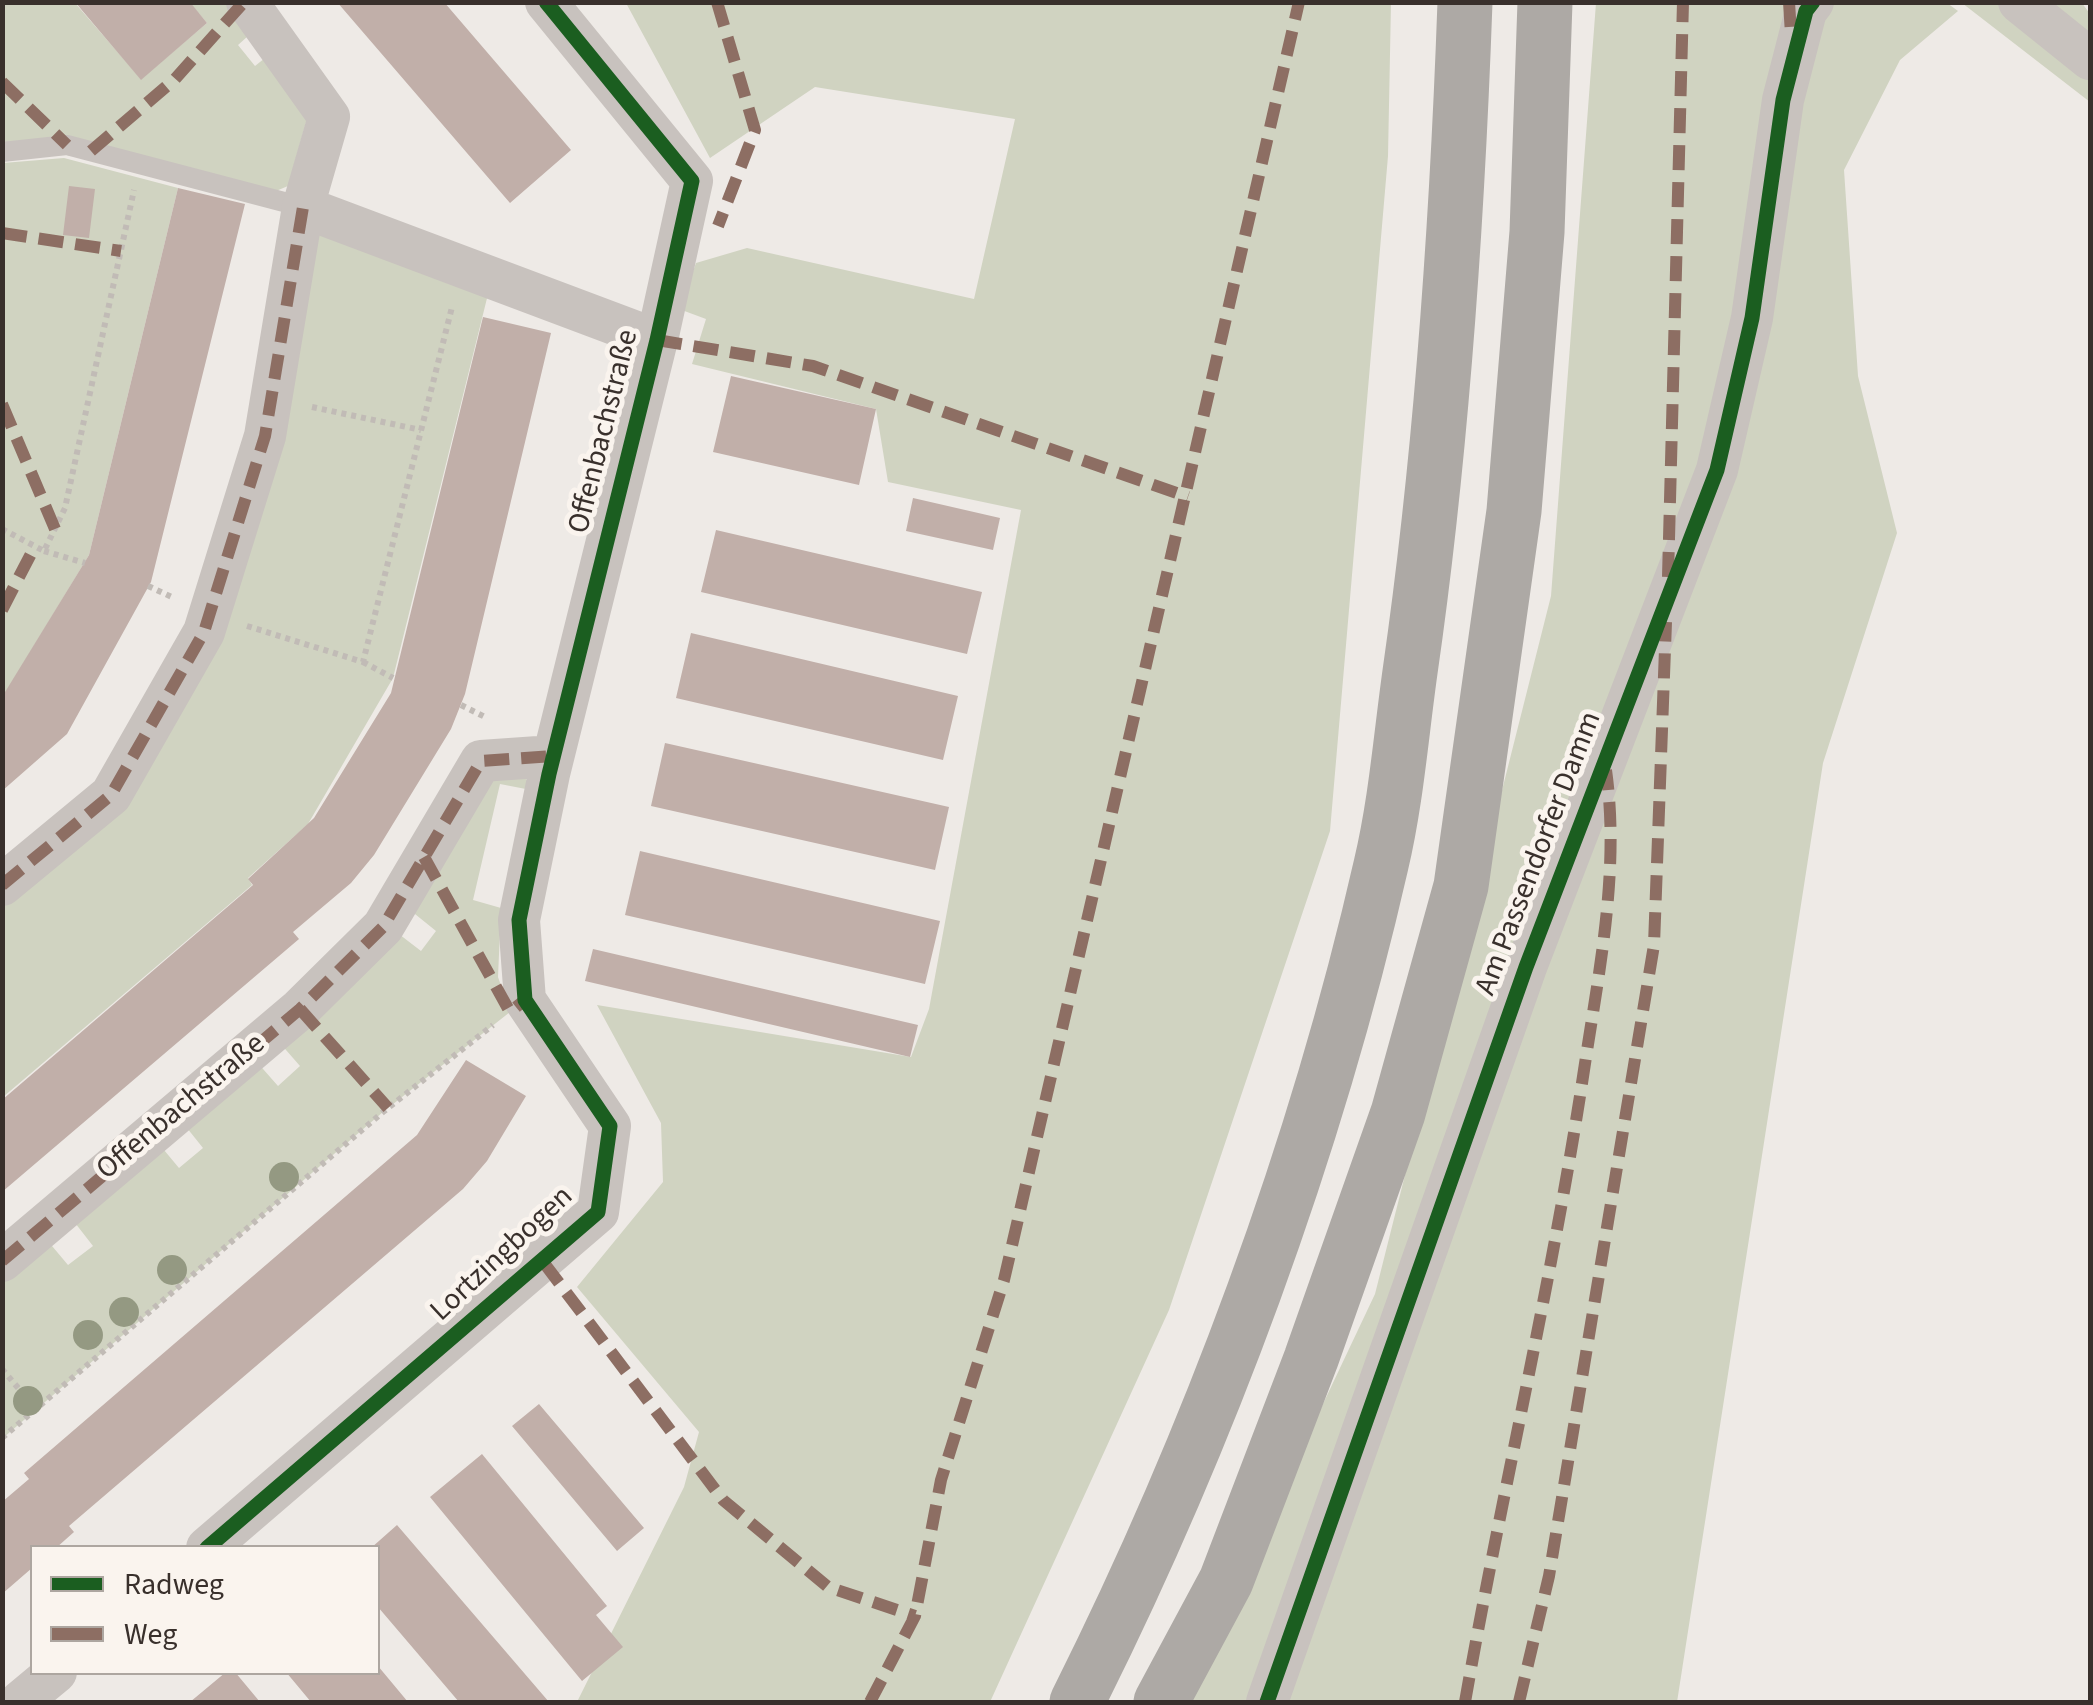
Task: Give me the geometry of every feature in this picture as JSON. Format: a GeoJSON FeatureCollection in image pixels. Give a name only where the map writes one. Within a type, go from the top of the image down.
{"type":"FeatureCollection","features":[{"type":"Feature","properties":{"kind":"highway"},"geometry":{"type":"LineString","coordinates":[[1076,1702],[1140,1578],[1241,1322],[1328,1070],[1382,861],[1431,528],[1458,220],[1464,2]]}},
{"type":"Feature","properties":{"kind":"highway"},"geometry":{"type":"LineString","coordinates":[[1161,1702],[1226,1581],[1311,1358],[1398,1113],[1461,886],[1514,511],[1537,232],[1545,2]]}},
{"type":"Feature","properties":{"kind":"street"},"geometry":{"type":"LineString","coordinates":[[2,885],[111,794],[210,614],[265,436],[303,208],[329,117],[248,2]]}},
{"type":"Feature","properties":{"kind":"street","name":"Offenbachstraße"},"geometry":{"type":"LineString","coordinates":[[519,920],[553,756],[657,340],[692,180],[546,2]]}},
{"type":"Feature","properties":{"kind":"street"},"geometry":{"type":"LineString","coordinates":[[2020,2],[2090,58]]}},
{"type":"Feature","properties":{"kind":"street","name":"Am Passendorfer Damm"},"geometry":{"type":"LineString","coordinates":[[1267,1702],[1526,967],[1717,470],[1752,318],[1784,100],[1809,7]]}},
{"type":"Feature","properties":{"kind":"street","name":"Offenbachstraße"},"geometry":{"type":"LineString","coordinates":[[303,208],[657,340]]}},
{"type":"Feature","properties":{"kind":"street","name":"Offenbachstraße"},"geometry":{"type":"LineString","coordinates":[[2,1261],[300,1009],[383,928],[481,760],[553,756]]}},
{"type":"Feature","properties":{"kind":"street","name":"Lortzingbogen"},"geometry":{"type":"LineString","coordinates":[[210,1545],[598,1212],[610,1126],[526,1000],[519,920]]}},
{"type":"Feature","properties":{"kind":"street"},"geometry":{"type":"LineString","coordinates":[[20,1702],[52,1675]]}},
{"type":"Feature","properties":{"kind":"lane"},"geometry":{"type":"LineString","coordinates":[[2,152],[66,145],[303,208]]}},
{"type":"Feature","properties":{"kind":"path"},"geometry":{"type":"LineString","coordinates":[[44,550],[65,508],[140,164]]}},
{"type":"Feature","properties":{"kind":"path"},"geometry":{"type":"LineString","coordinates":[[362,662],[462,267]]}},
{"type":"Feature","properties":{"kind":"path"},"geometry":{"type":"LineString","coordinates":[[272,398],[421,430]]}},
{"type":"Feature","properties":{"kind":"path"},"geometry":{"type":"LineString","coordinates":[[2,529],[44,550],[85,563]]}},
{"type":"Feature","properties":{"kind":"path"},"geometry":{"type":"LineString","coordinates":[[210,614],[362,662],[393,678]]}},
{"type":"Feature","properties":{"kind":"path"},"geometry":{"type":"LineString","coordinates":[[2,1438],[383,1112],[494,1024]]}},
{"type":"Feature","properties":{"kind":"path"},"geometry":{"type":"LineString","coordinates":[[2,1369],[36,1408]]}},
{"type":"Feature","properties":{"kind":"green space"},"geometry":{"type":"Polygon","coordinates":[[[3,3],[75,3],[141,79],[207,23],[190,3],[234,3],[257,28],[238,45],[255,66],[275,50],[310,108],[288,186],[276,191],[3,144],[3,3]]]}},
{"type":"Feature","properties":{"kind":"green space"},"geometry":{"type":"Polygon","coordinates":[[[626,3],[1391,3],[1388,156],[1330,831],[1169,1310],[990,1702],[577,1702],[684,1487],[699,1432],[577,1287],[663,1182],[661,1123],[597,1005],[911,1057],[929,1009],[1021,510],[888,482],[876,409],[692,364],[706,319],[679,309],[696,263],[747,248],[974,299],[1015,119],[815,87],[710,158],[626,3]]]}},
{"type":"Feature","properties":{"kind":"green space"},"geometry":{"type":"Polygon","coordinates":[[[1596,3],[1947,3],[1958,11],[1900,60],[1844,170],[1858,376],[1897,533],[1823,763],[1677,1702],[1182,1702],[1375,1294],[1551,596],[1596,3]]]}},
{"type":"Feature","properties":{"kind":"green space"},"geometry":{"type":"Polygon","coordinates":[[[1962,3],[2082,3],[2090,14],[2090,102],[1962,3]]]}},
{"type":"Feature","properties":{"kind":"green space"},"geometry":{"type":"Polygon","coordinates":[[[64,158],[178,188],[89,555],[3,697],[3,163],[64,158]]]}},
{"type":"Feature","properties":{"kind":"green space"},"geometry":{"type":"Polygon","coordinates":[[[303,207],[492,278],[393,678],[308,824],[248,878],[252,885],[3,1097],[3,885],[111,794],[204,632],[303,207]]]}},
{"type":"Feature","properties":{"kind":"green space"},"geometry":{"type":"Polygon","coordinates":[[[494,775],[525,776],[531,790],[500,784],[473,900],[501,908],[498,977],[510,1012],[383,1112],[3,1438],[3,1278],[47,1240],[68,1265],[93,1246],[72,1219],[159,1144],[179,1168],[203,1148],[183,1123],[256,1061],[278,1086],[300,1066],[279,1042],[395,931],[421,951],[436,931],[410,910],[494,775]]]}},
{"type":"Feature","properties":{"kind":"building"},"geometry":{"type":"Polygon","coordinates":[[[75,2],[190,2],[207,23],[141,80],[75,2]]]}},
{"type":"Feature","properties":{"kind":"building"},"geometry":{"type":"Polygon","coordinates":[[[337,2],[444,2],[571,150],[510,203],[337,2]]]}},
{"type":"Feature","properties":{"kind":"building"},"geometry":{"type":"Polygon","coordinates":[[[69,186],[95,189],[89,238],[63,235],[69,186]]]}},
{"type":"Feature","properties":{"kind":"building"},"geometry":{"type":"Polygon","coordinates":[[[178,188],[245,204],[151,582],[67,734],[2,791],[2,697],[89,555],[178,188]]]}},
{"type":"Feature","properties":{"kind":"building"},"geometry":{"type":"Polygon","coordinates":[[[483,317],[551,333],[465,694],[451,729],[374,855],[351,883],[293,932],[299,939],[2,1192],[2,1100],[253,885],[248,879],[314,818],[391,693],[483,317]]]}},
{"type":"Feature","properties":{"kind":"building"},"geometry":{"type":"Polygon","coordinates":[[[731,376],[876,409],[859,485],[713,452],[731,376]]]}},
{"type":"Feature","properties":{"kind":"building"},"geometry":{"type":"Polygon","coordinates":[[[913,498],[1000,518],[993,550],[906,531],[913,498]]]}},
{"type":"Feature","properties":{"kind":"building"},"geometry":{"type":"Polygon","coordinates":[[[716,530],[982,592],[967,654],[701,592],[716,530]]]}},
{"type":"Feature","properties":{"kind":"building"},"geometry":{"type":"Polygon","coordinates":[[[691,633],[958,696],[943,760],[676,698],[691,633]]]}},
{"type":"Feature","properties":{"kind":"building"},"geometry":{"type":"Polygon","coordinates":[[[665,743],[949,807],[935,870],[651,806],[665,743]]]}},
{"type":"Feature","properties":{"kind":"building"},"geometry":{"type":"Polygon","coordinates":[[[640,851],[940,921],[925,984],[625,915],[640,851]]]}},
{"type":"Feature","properties":{"kind":"building"},"geometry":{"type":"Polygon","coordinates":[[[593,949],[918,1025],[910,1057],[585,981],[593,949]]]}},
{"type":"Feature","properties":{"kind":"building"},"geometry":{"type":"Polygon","coordinates":[[[466,1060],[526,1096],[487,1161],[463,1189],[69,1526],[74,1532],[59,1545],[30,1545],[30,1570],[2,1594],[2,1502],[29,1479],[24,1473],[417,1135],[466,1060]]]}},
{"type":"Feature","properties":{"kind":"building"},"geometry":{"type":"Polygon","coordinates":[[[539,1404],[644,1528],[617,1551],[512,1426],[539,1404]]]}},
{"type":"Feature","properties":{"kind":"building"},"geometry":{"type":"Polygon","coordinates":[[[482,1454],[607,1606],[596,1615],[623,1647],[582,1681],[430,1497],[482,1454]]]}},
{"type":"Feature","properties":{"kind":"building"},"geometry":{"type":"Polygon","coordinates":[[[397,1525],[549,1702],[459,1702],[380,1609],[380,1545],[374,1545],[397,1525]]]}},
{"type":"Feature","properties":{"kind":"building"},"geometry":{"type":"Polygon","coordinates":[[[380,1668],[408,1702],[311,1702],[288,1675],[380,1675],[380,1668]]]}},
{"type":"Feature","properties":{"kind":"building"},"geometry":{"type":"Polygon","coordinates":[[[222,1675],[238,1675],[260,1702],[190,1702],[222,1675]]]}},
{"type":"Feature","properties":{"kind":"marked path"},"geometry":{"type":"LineString","coordinates":[[91,151],[175,79],[244,2]]}},
{"type":"Feature","properties":{"kind":"marked path"},"geometry":{"type":"LineString","coordinates":[[717,2],[755,130],[718,226]]}},
{"type":"Feature","properties":{"kind":"marked path"},"geometry":{"type":"LineString","coordinates":[[870,1702],[915,1616],[941,1480],[1004,1280],[1299,2]]}},
{"type":"Feature","properties":{"kind":"marked path"},"geometry":{"type":"LineString","coordinates":[[1668,577],[1683,2]]}},
{"type":"Feature","properties":{"kind":"marked path"},"geometry":{"type":"LineString","coordinates":[[1789,2],[1791,34]]}},
{"type":"Feature","properties":{"kind":"marked path"},"geometry":{"type":"LineString","coordinates":[[2,82],[67,145]]}},
{"type":"Feature","properties":{"kind":"marked path"},"geometry":{"type":"LineString","coordinates":[[2,885],[111,795],[204,632],[265,436],[303,207]]}},
{"type":"Feature","properties":{"kind":"marked path"},"geometry":{"type":"LineString","coordinates":[[2,233],[121,251]]}},
{"type":"Feature","properties":{"kind":"marked path"},"geometry":{"type":"LineString","coordinates":[[657,340],[813,366],[1188,497]]}},
{"type":"Feature","properties":{"kind":"marked path"},"geometry":{"type":"LineString","coordinates":[[2,404],[55,529]]}},
{"type":"Feature","properties":{"kind":"marked path"},"geometry":{"type":"LineString","coordinates":[[2,610],[35,546]]}},
{"type":"Feature","properties":{"kind":"marked path"},"geometry":{"type":"LineString","coordinates":[[1519,1702],[1549,1576],[1654,945],[1666,622]]}},
{"type":"Feature","properties":{"kind":"marked path"},"geometry":{"type":"LineString","coordinates":[[2,1261],[300,1009],[383,927],[481,761],[553,756]]}},
{"type":"Feature","properties":{"kind":"marked path"},"geometry":{"type":"LineString","coordinates":[[1465,1702],[1557,1229],[1596,995],[1611,845],[1606,770]]}},
{"type":"Feature","properties":{"kind":"marked path"},"geometry":{"type":"LineString","coordinates":[[424,857],[510,1012],[525,1000]]}},
{"type":"Feature","properties":{"kind":"marked path"},"geometry":{"type":"LineString","coordinates":[[300,1009],[388,1108]]}},
{"type":"Feature","properties":{"kind":"marked path"},"geometry":{"type":"LineString","coordinates":[[544,1263],[723,1500],[828,1587],[915,1616]]}},
{"type":"Feature","properties":{"kind":"cycle path"},"geometry":{"type":"LineString","coordinates":[[210,1545],[598,1212],[610,1126],[525,1000],[519,920],[549,774],[657,340],[692,181],[546,2]]}},
{"type":"Feature","properties":{"kind":"cycle path"},"geometry":{"type":"LineString","coordinates":[[1267,1702],[1526,967],[1717,470],[1752,318],[1783,100],[1806,11],[1813,2]]}}]}
